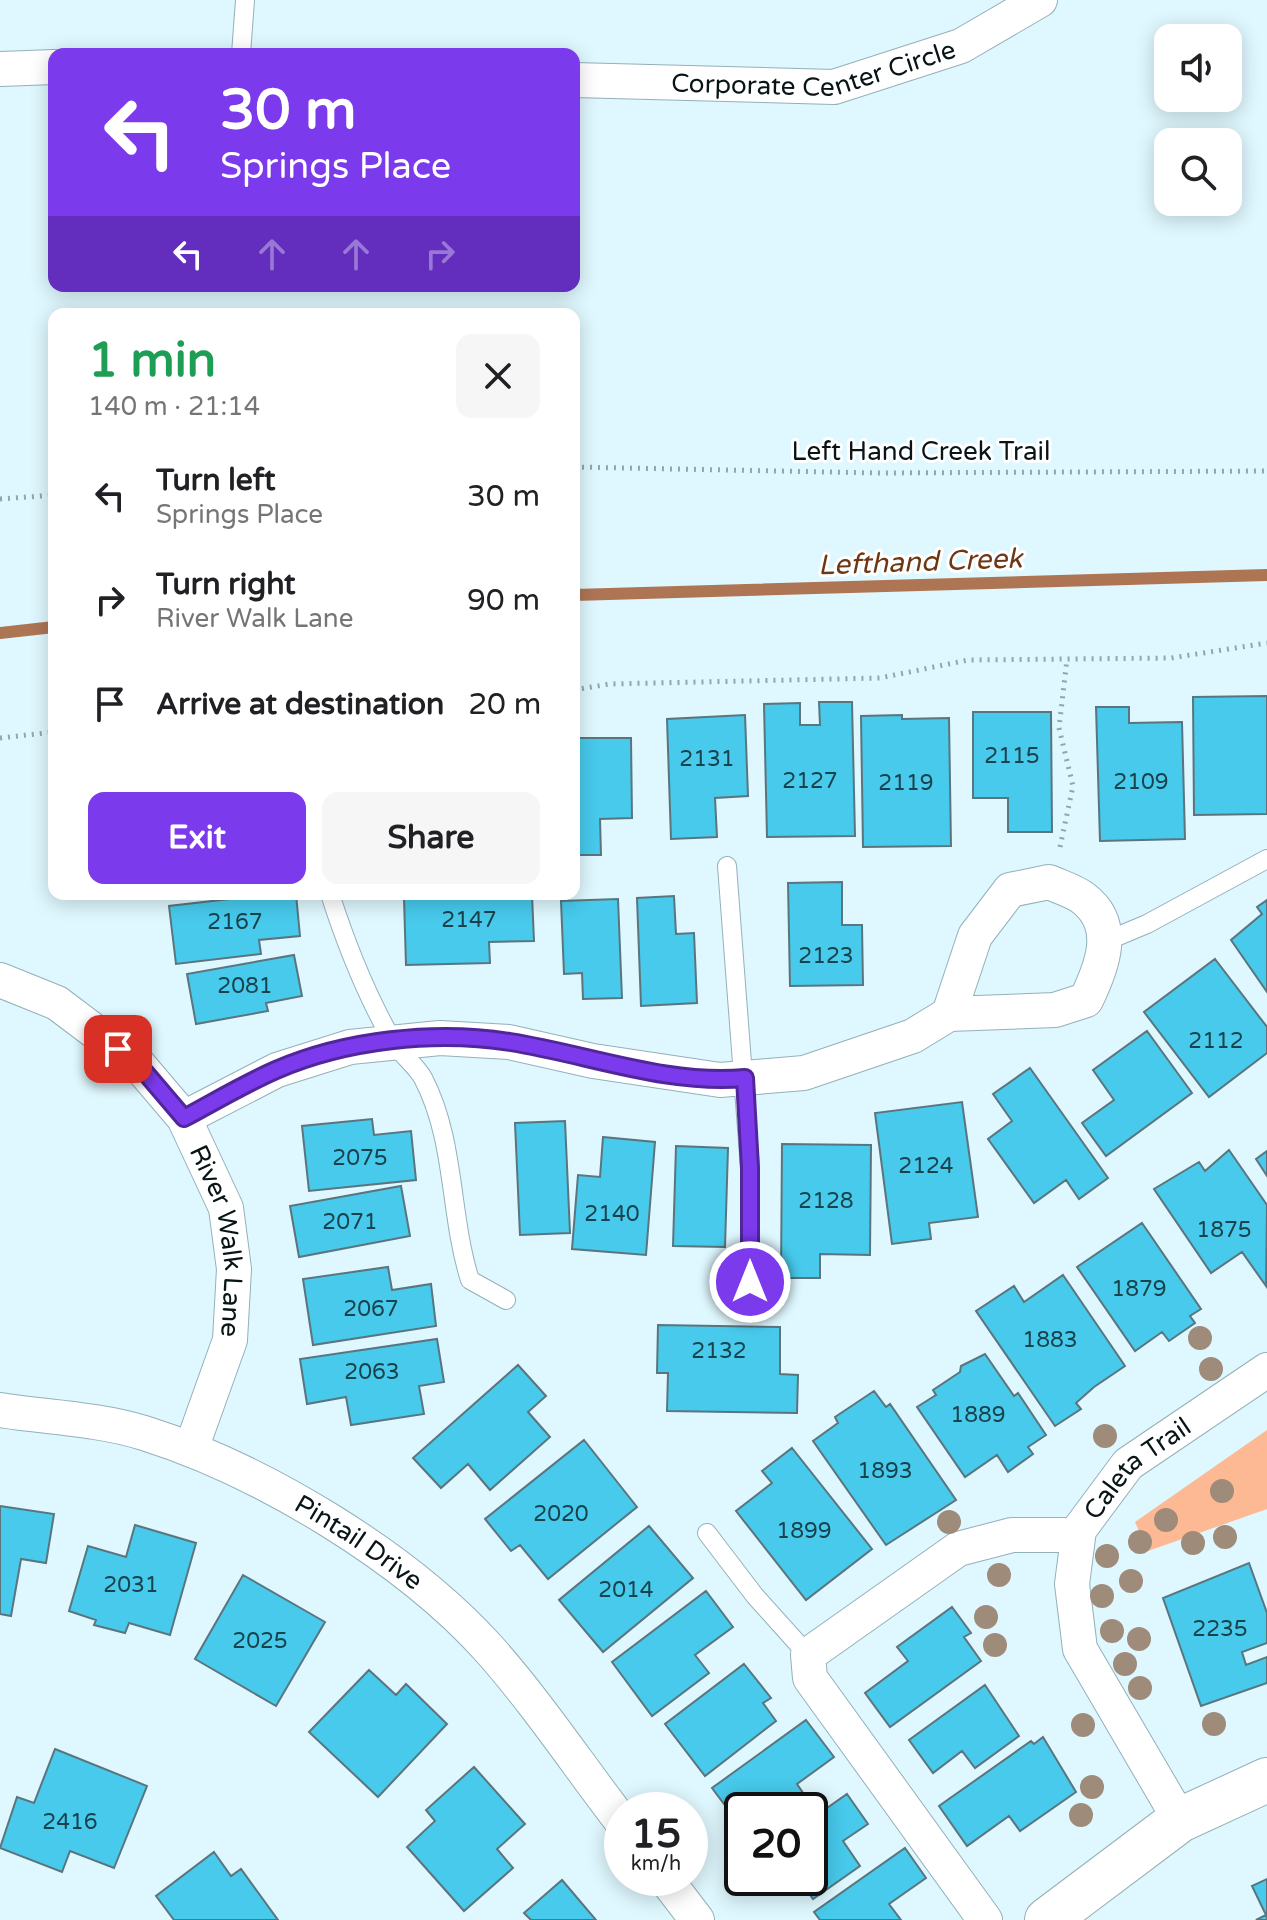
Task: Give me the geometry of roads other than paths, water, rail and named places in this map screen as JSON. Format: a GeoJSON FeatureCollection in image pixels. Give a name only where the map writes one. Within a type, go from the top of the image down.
{"type":"FeatureCollection","features":[{"type":"Feature","properties":{"kind":"street","name":"Corporate Center Circle"},"geometry":{"type":"LineString","coordinates":[[580,80],[834,87],[961,46],[1040,0]]}},
{"type":"Feature","properties":{"kind":"street"},"geometry":{"type":"LineString","coordinates":[[0,69],[48,67]]}},
{"type":"Feature","properties":{"kind":"street"},"geometry":{"type":"LineString","coordinates":[[184,1118],[277,1070],[350,1047],[440,1038],[509,1042],[609,1064],[720,1080],[804,1073],[913,1036],[949,1014],[1055,1010],[1086,1000],[1104,963],[1104,926],[1084,899],[1049,882],[1010,890],[975,936],[949,1014]]}},
{"type":"Feature","properties":{"kind":"street","name":"River Walk Lane"},"geometry":{"type":"LineString","coordinates":[[0,980],[57,1003],[138,1064],[184,1118],[226,1208],[234,1269],[230,1340],[191,1449]]}},
{"type":"Feature","properties":{"kind":"street","name":"Caleta Trail"},"geometry":{"type":"LineString","coordinates":[[1180,1820],[1080,1649],[1072,1584],[1078,1535],[1128,1464],[1267,1370]]}},
{"type":"Feature","properties":{"kind":"street","name":"Pintail Drive"},"geometry":{"type":"LineString","coordinates":[[0,1410],[140,1431],[191,1449],[320,1515],[413,1577],[489,1649],[604,1799]]}},
{"type":"Feature","properties":{"kind":"street"},"geometry":{"type":"LineString","coordinates":[[985,1920],[810,1678],[808,1655],[958,1549],[983,1540],[1012,1535],[1078,1535]]}},
{"type":"Feature","properties":{"kind":"street"},"geometry":{"type":"LineString","coordinates":[[1047,1920],[1180,1820],[1267,1780]]}},
{"type":"Feature","properties":{"kind":"street"},"geometry":{"type":"LineString","coordinates":[[679,1896],[697,1920]]}},
{"type":"Feature","properties":{"kind":"lane"},"geometry":{"type":"LineString","coordinates":[[241,48],[245,0]]}},
{"type":"Feature","properties":{"kind":"lane"},"geometry":{"type":"LineString","coordinates":[[1104,942],[1147,924],[1267,859]]}},
{"type":"Feature","properties":{"kind":"lane"},"geometry":{"type":"LineString","coordinates":[[727,866],[750,1168],[750,1282]]}},
{"type":"Feature","properties":{"kind":"lane"},"geometry":{"type":"LineString","coordinates":[[332,900],[345,944],[393,1043],[422,1077],[445,1137],[462,1253],[470,1280],[506,1300]]}},
{"type":"Feature","properties":{"kind":"lane"},"geometry":{"type":"LineString","coordinates":[[707,1533],[755,1596],[808,1655]]}},
{"type":"Feature","properties":{"kind":"waterway","name":"Lefthand Creek"},"geometry":{"type":"LineString","coordinates":[[580,595],[1267,575]]}},
{"type":"Feature","properties":{"kind":"waterway","name":"Lefthand Creek"},"geometry":{"type":"LineString","coordinates":[[0,633],[48,628]]}}]}
